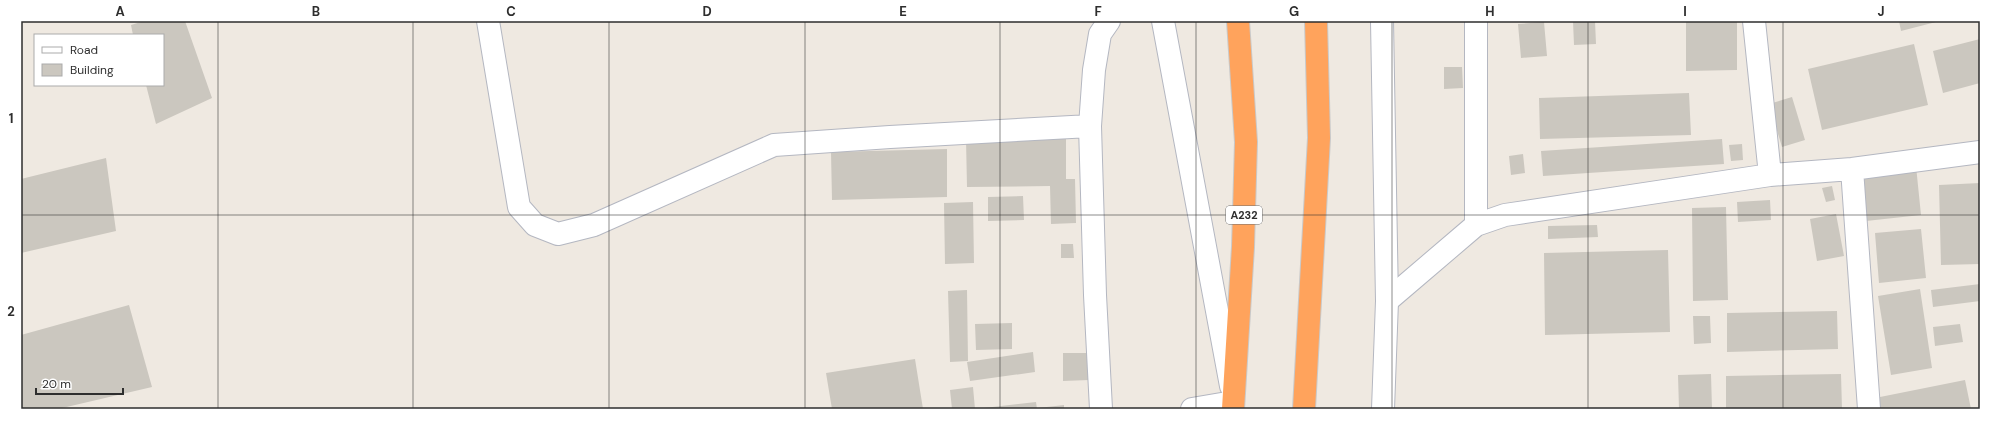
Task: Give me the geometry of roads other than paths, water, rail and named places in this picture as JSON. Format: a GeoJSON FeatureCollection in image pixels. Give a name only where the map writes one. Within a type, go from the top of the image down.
{"type":"FeatureCollection","features":[{"type":"Feature","properties":{"kind":"highway","name":"A232"},"geometry":{"type":"LineString","coordinates":[[1233,406],[1243,247],[1246,142],[1238,21]]}},
{"type":"Feature","properties":{"kind":"highway"},"geometry":{"type":"LineString","coordinates":[[1304,409],[1319,138],[1316,21]]}},
{"type":"Feature","properties":{"kind":"street"},"geometry":{"type":"LineString","coordinates":[[488,21],[519,207],[535,225],[558,234],[594,225],[774,145],[1090,126]]}},
{"type":"Feature","properties":{"kind":"street"},"geometry":{"type":"LineString","coordinates":[[1101,409],[1095,295],[1090,126],[1094,70],[1100,34],[1109,21]]}},
{"type":"Feature","properties":{"kind":"street"},"geometry":{"type":"LineString","coordinates":[[1163,21],[1233,406],[1192,409]]}},
{"type":"Feature","properties":{"kind":"street"},"geometry":{"type":"LineString","coordinates":[[1382,21],[1387,301],[1383,409]]}},
{"type":"Feature","properties":{"kind":"street"},"geometry":{"type":"LineString","coordinates":[[1476,21],[1476,225]]}},
{"type":"Feature","properties":{"kind":"street"},"geometry":{"type":"LineString","coordinates":[[1754,21],[1770,175]]}},
{"type":"Feature","properties":{"kind":"street"},"geometry":{"type":"LineString","coordinates":[[1387,301],[1476,225],[1505,215],[1770,175],[1852,168],[1980,152]]}},
{"type":"Feature","properties":{"kind":"street"},"geometry":{"type":"LineString","coordinates":[[1852,168],[1869,409]]}}]}
